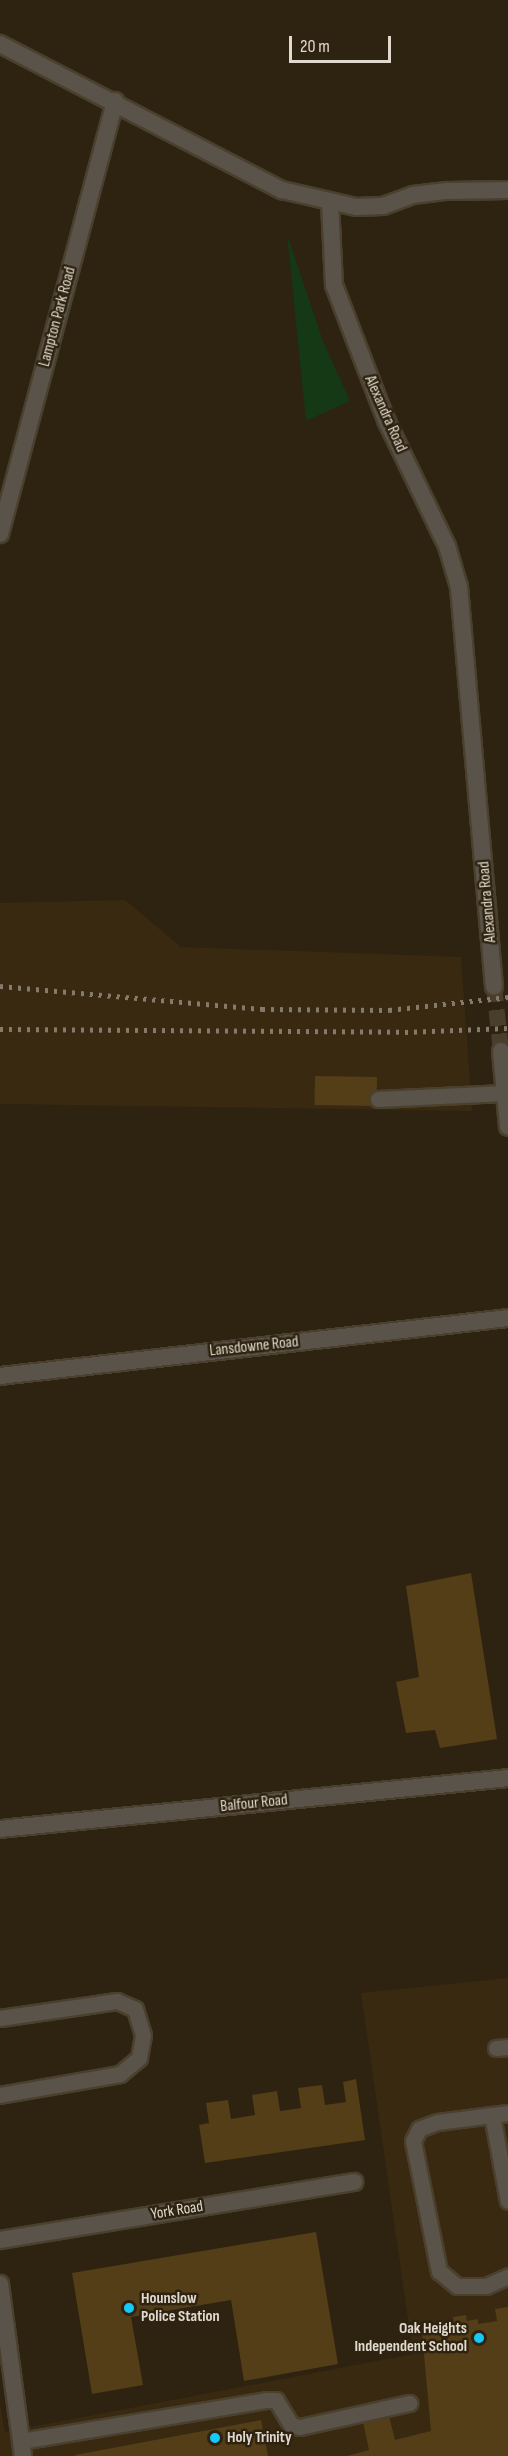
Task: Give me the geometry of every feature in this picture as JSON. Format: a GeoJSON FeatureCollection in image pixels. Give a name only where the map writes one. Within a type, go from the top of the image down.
{"type":"FeatureCollection","features":[{"type":"Feature","properties":{"kind":"street"},"geometry":{"type":"LineString","coordinates":[[0,44],[116,101],[282,190],[330,203],[383,206],[413,195],[447,191],[508,190]]}},
{"type":"Feature","properties":{"kind":"street","name":"Lampton Park Road"},"geometry":{"type":"LineString","coordinates":[[0,534],[116,101]]}},
{"type":"Feature","properties":{"kind":"street","name":"Alexandra Road"},"geometry":{"type":"LineString","coordinates":[[330,203],[329,238],[338,294],[386,420],[447,546],[459,587],[494,986]]}},
{"type":"Feature","properties":{"kind":"street"},"geometry":{"type":"LineString","coordinates":[[501,1052],[508,1127]]}},
{"type":"Feature","properties":{"kind":"street","name":"Lansdowne Road"},"geometry":{"type":"LineString","coordinates":[[0,1376],[508,1318]]}},
{"type":"Feature","properties":{"kind":"street","name":"Balfour Road"},"geometry":{"type":"LineString","coordinates":[[0,1829],[508,1778]]}},
{"type":"Feature","properties":{"kind":"street","name":"York Road"},"geometry":{"type":"LineString","coordinates":[[0,2240],[354,2182]]}},
{"type":"Feature","properties":{"kind":"street"},"geometry":{"type":"LineString","coordinates":[[0,2284],[22,2448]]}},
{"type":"Feature","properties":{"kind":"lane"},"geometry":{"type":"LineString","coordinates":[[378,1099],[504,1093]]}},
{"type":"Feature","properties":{"kind":"lane"},"geometry":{"type":"LineString","coordinates":[[0,2018],[117,2001],[135,2009],[143,2035],[139,2058],[120,2074],[0,2095]]}},
{"type":"Feature","properties":{"kind":"lane"},"geometry":{"type":"LineString","coordinates":[[508,2113],[437,2122],[419,2129],[413,2141],[439,2271],[458,2286],[486,2286],[508,2276]]}},
{"type":"Feature","properties":{"kind":"lane"},"geometry":{"type":"LineString","coordinates":[[492,2115],[508,2201]]}},
{"type":"Feature","properties":{"kind":"lane"},"geometry":{"type":"LineString","coordinates":[[22,2448],[266,2400],[276,2400],[291,2425],[300,2427],[409,2403]]}},
{"type":"Feature","properties":{"kind":"shaded area"},"geometry":{"type":"Polygon","coordinates":[[[125,900],[181,947],[461,957],[472,1111],[0,1104],[0,903],[125,900]]]}},
{"type":"Feature","properties":{"kind":"shaded area"},"geometry":{"type":"Polygon","coordinates":[[[508,1978],[508,2456],[0,2456],[0,2404],[5,2432],[413,2354],[361,1993],[508,1978]]]}},
{"type":"Feature","properties":{"kind":"green space"},"geometry":{"type":"Polygon","coordinates":[[[287,234],[323,341],[350,401],[306,421],[287,234]]]}},
{"type":"Feature","properties":{"kind":"building"},"geometry":{"type":"Polygon","coordinates":[[[315,1076],[377,1077],[376,1106],[314,1105],[315,1076]]]}},
{"type":"Feature","properties":{"kind":"building"},"geometry":{"type":"Polygon","coordinates":[[[471,1573],[497,1739],[440,1748],[435,1730],[406,1733],[396,1682],[419,1677],[406,1586],[471,1573]]]}},
{"type":"Feature","properties":{"kind":"building"},"geometry":{"type":"Polygon","coordinates":[[[356,2079],[365,2140],[205,2163],[199,2125],[209,2123],[206,2103],[228,2100],[231,2119],[255,2115],[252,2095],[277,2091],[280,2111],[301,2108],[298,2088],[322,2085],[325,2105],[346,2102],[343,2082],[356,2079]]]}},
{"type":"Feature","properties":{"kind":"building","name":"Hounslow Police Station"},"geometry":{"type":"Polygon","coordinates":[[[316,2232],[338,2364],[244,2381],[231,2300],[131,2317],[143,2385],[92,2394],[72,2273],[316,2232]]]}},
{"type":"Feature","properties":{"kind":"building"},"geometry":{"type":"Polygon","coordinates":[[[508,2307],[508,2456],[347,2456],[369,2450],[363,2422],[389,2416],[395,2440],[431,2431],[422,2333],[454,2325],[453,2317],[466,2315],[467,2321],[478,2319],[478,2324],[497,2321],[495,2309],[508,2307]]]}},
{"type":"Feature","properties":{"kind":"building","name":"Holy Trinity"},"geometry":{"type":"Polygon","coordinates":[[[261,2420],[268,2456],[75,2456],[75,2455],[261,2420]]]}},
{"type":"Feature","properties":{"kind":"tunnel"},"geometry":{"type":"LineString","coordinates":[[494,986],[501,1051]]}},
{"type":"Feature","properties":{"kind":"railway"},"geometry":{"type":"LineString","coordinates":[[0,986],[262,1009],[389,1010],[508,997]]}},
{"type":"Feature","properties":{"kind":"railway"},"geometry":{"type":"LineString","coordinates":[[0,1029],[405,1032],[508,1028]]}},
{"type":"Feature","properties":{"kind":"place","name":"Hounslow Police Station"},"geometry":{"type":"Point","coordinates":[129,2308]}},
{"type":"Feature","properties":{"kind":"place","name":"Oak Heights Independent School"},"geometry":{"type":"Point","coordinates":[479,2338]}},
{"type":"Feature","properties":{"kind":"place","name":"Holy Trinity"},"geometry":{"type":"Point","coordinates":[215,2438]}}]}
